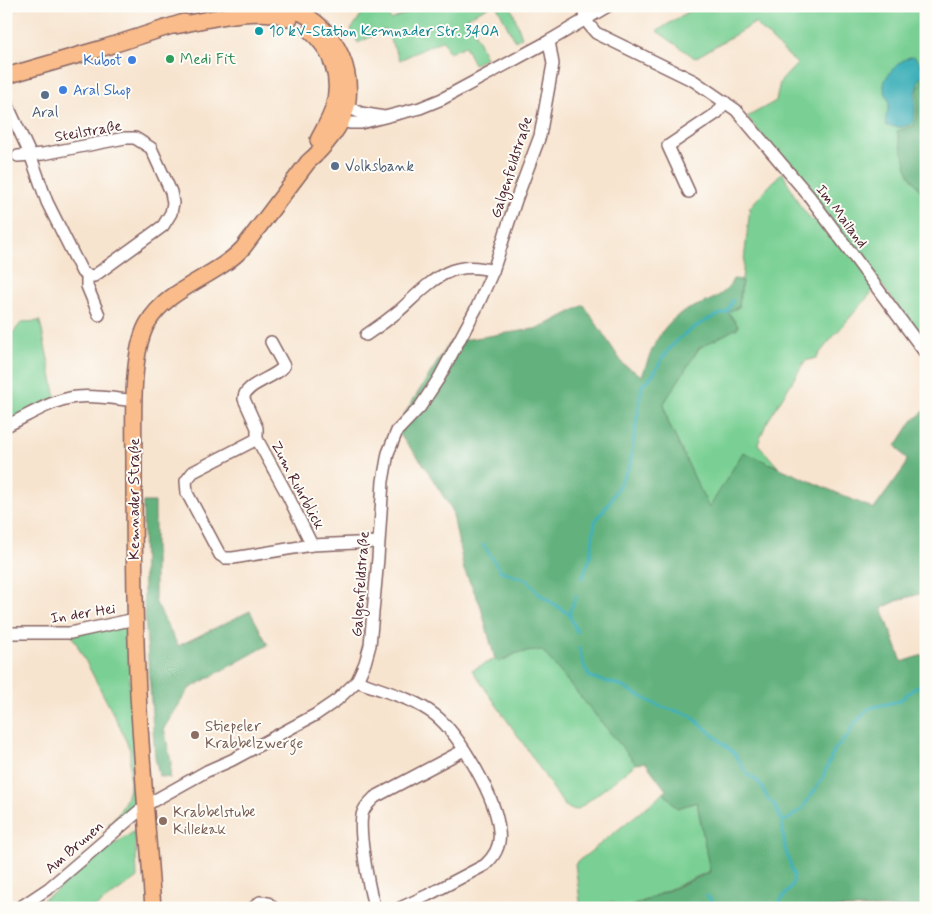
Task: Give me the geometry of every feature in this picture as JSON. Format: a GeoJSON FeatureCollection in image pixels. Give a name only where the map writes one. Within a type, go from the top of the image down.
{"type":"FeatureCollection","features":[{"type":"Feature","properties":{"kind":"main road","name":"Kemnader Straße"},"geometry":{"type":"LineString","coordinates":[[6,76],[175,26],[206,14],[245,6]]}},
{"type":"Feature","properties":{"kind":"main road","name":"Kemnader Straße"},"geometry":{"type":"LineString","coordinates":[[153,908],[138,694],[135,618],[135,401],[140,339],[156,311],[175,294],[233,259],[269,216],[308,162],[315,156],[340,113],[336,98],[336,77],[324,37],[302,25],[286,9],[272,14],[241,14],[175,26]]}},
{"type":"Feature","properties":{"kind":"street"},"geometry":{"type":"LineString","coordinates":[[584,6],[583,13],[586,20]]}},
{"type":"Feature","properties":{"kind":"street"},"geometry":{"type":"LineString","coordinates":[[340,113],[350,123],[361,123],[420,108],[442,99],[549,41],[608,6]]}},
{"type":"Feature","properties":{"kind":"street","name":"Im Mailand"},"geometry":{"type":"LineString","coordinates":[[586,20],[596,33],[694,81],[736,110],[809,196],[926,354]]}},
{"type":"Feature","properties":{"kind":"street","name":"Galgenfeldstraße"},"geometry":{"type":"LineString","coordinates":[[146,805],[315,715],[337,700],[357,681],[366,663],[370,645],[383,481],[391,443],[397,430],[420,406],[439,378],[477,307],[493,271],[516,200],[540,136],[553,64],[549,41]]}},
{"type":"Feature","properties":{"kind":"street"},"geometry":{"type":"LineString","coordinates":[[6,102],[24,155],[82,272],[86,275],[87,286],[99,314]]}},
{"type":"Feature","properties":{"kind":"street"},"geometry":{"type":"LineString","coordinates":[[689,192],[668,146],[717,113],[725,102]]}},
{"type":"Feature","properties":{"kind":"street","name":"Steilstraße"},"geometry":{"type":"LineString","coordinates":[[24,155],[43,154],[125,138],[136,138],[151,148],[171,192],[173,203],[171,213],[163,226],[94,276],[86,275]]}},
{"type":"Feature","properties":{"kind":"street"},"geometry":{"type":"LineString","coordinates":[[366,335],[400,310],[419,291],[440,276],[468,266],[481,267],[493,271]]}},
{"type":"Feature","properties":{"kind":"street","name":"Zum Ruhrblick"},"geometry":{"type":"LineString","coordinates":[[271,342],[284,366],[277,373],[248,388],[244,395],[245,404],[257,428],[257,439],[312,545]]}},
{"type":"Feature","properties":{"kind":"street"},"geometry":{"type":"LineString","coordinates":[[6,426],[57,402],[70,398],[88,397],[135,401]]}},
{"type":"Feature","properties":{"kind":"street","name":"Zum Ruhrblick"},"geometry":{"type":"LineString","coordinates":[[257,439],[193,472],[186,481],[187,493],[220,555],[225,558],[233,558],[312,545],[378,542]]}},
{"type":"Feature","properties":{"kind":"street","name":"In der Hei"},"geometry":{"type":"LineString","coordinates":[[6,633],[70,633],[135,618]]}},
{"type":"Feature","properties":{"kind":"street"},"geometry":{"type":"LineString","coordinates":[[357,681],[407,700],[435,715],[453,734],[479,776],[495,812],[500,832],[493,858],[485,865],[428,896],[400,908]]}},
{"type":"Feature","properties":{"kind":"street"},"geometry":{"type":"LineString","coordinates":[[375,908],[361,828],[361,819],[366,805],[375,797],[464,750]]}},
{"type":"Feature","properties":{"kind":"street","name":"Am Brunen"},"geometry":{"type":"LineString","coordinates":[[19,908],[50,888],[146,805]]}},
{"type":"Feature","properties":{"kind":"street"},"geometry":{"type":"LineString","coordinates":[[253,908],[260,902],[268,903],[273,908]]}},
{"type":"Feature","properties":{"kind":"green space"},"geometry":{"type":"Polygon","coordinates":[[[367,6],[384,6],[391,20],[422,6],[490,6],[468,17],[486,58],[474,64],[465,46],[449,53],[443,40],[400,60],[385,30],[358,43],[351,30],[367,6]]]}},
{"type":"Feature","properties":{"kind":"green space"},"geometry":{"type":"Polygon","coordinates":[[[497,6],[511,6],[522,37],[515,41],[497,6]]]}},
{"type":"Feature","properties":{"kind":"green space"},"geometry":{"type":"Polygon","coordinates":[[[697,6],[926,6],[926,343],[880,283],[816,358],[805,361],[766,424],[758,444],[778,467],[762,461],[709,509],[668,422],[664,403],[699,348],[739,327],[728,312],[739,307],[750,207],[782,172],[799,204],[812,221],[825,212],[747,117],[776,101],[780,82],[797,64],[755,23],[695,58],[657,31],[697,6]]]}},
{"type":"Feature","properties":{"kind":"green space"},"geometry":{"type":"Polygon","coordinates":[[[926,73],[926,199],[909,174],[897,131],[914,126],[917,118],[918,89],[926,73]]]}},
{"type":"Feature","properties":{"kind":"green space"},"geometry":{"type":"Polygon","coordinates":[[[733,279],[742,280],[739,307],[728,312],[739,327],[699,348],[664,403],[668,422],[709,508],[743,452],[874,509],[904,468],[907,460],[896,446],[912,421],[926,410],[926,592],[899,600],[882,608],[902,662],[926,654],[926,908],[629,908],[710,872],[697,802],[677,808],[664,793],[666,790],[645,762],[636,764],[542,650],[517,653],[499,662],[495,659],[480,604],[464,570],[452,510],[422,462],[395,429],[450,342],[540,328],[584,305],[623,364],[642,376],[655,344],[669,323],[683,312],[715,298],[728,287],[733,279]]]}},
{"type":"Feature","properties":{"kind":"green space"},"geometry":{"type":"Polygon","coordinates":[[[40,321],[56,398],[6,422],[6,341],[22,322],[40,321]]]}},
{"type":"Feature","properties":{"kind":"green space"},"geometry":{"type":"Polygon","coordinates":[[[143,502],[155,502],[155,601],[178,646],[250,611],[268,645],[189,689],[164,728],[171,762],[170,778],[159,776],[155,757],[144,601],[143,502]]]}},
{"type":"Feature","properties":{"kind":"green space"},"geometry":{"type":"Polygon","coordinates":[[[126,625],[128,631],[138,795],[135,807],[113,828],[109,824],[120,811],[130,785],[130,750],[72,635],[126,625]]]}},
{"type":"Feature","properties":{"kind":"green space"},"geometry":{"type":"Polygon","coordinates":[[[542,650],[636,764],[577,810],[570,809],[564,805],[472,670],[495,659],[499,662],[517,653],[542,650]]]}},
{"type":"Feature","properties":{"kind":"green space"},"geometry":{"type":"Polygon","coordinates":[[[664,793],[677,808],[697,802],[710,871],[628,908],[621,908],[613,902],[601,903],[599,908],[581,908],[575,864],[664,793]]]}},
{"type":"Feature","properties":{"kind":"green space"},"geometry":{"type":"Polygon","coordinates":[[[135,831],[137,878],[94,908],[29,908],[53,893],[99,854],[135,831]]]}},
{"type":"Feature","properties":{"kind":"water"},"geometry":{"type":"Polygon","coordinates":[[[914,56],[921,64],[923,74],[917,86],[914,121],[912,124],[902,127],[887,126],[886,120],[889,104],[884,88],[885,81],[891,71],[900,63],[914,56]]]}},
{"type":"Feature","properties":{"kind":"waterway"},"geometry":{"type":"LineString","coordinates":[[582,579],[590,558],[595,522],[609,503],[630,465],[642,385],[650,379],[666,353],[678,340],[702,323],[727,312],[733,300]]}},
{"type":"Feature","properties":{"kind":"waterway"},"geometry":{"type":"LineString","coordinates":[[483,545],[501,571],[528,580],[539,594],[569,614]]}},
{"type":"Feature","properties":{"kind":"waterway"},"geometry":{"type":"LineString","coordinates":[[569,614],[576,596]]}},
{"type":"Feature","properties":{"kind":"waterway"},"geometry":{"type":"LineString","coordinates":[[569,614],[577,632]]}},
{"type":"Feature","properties":{"kind":"waterway"},"geometry":{"type":"LineString","coordinates":[[579,648],[584,666],[590,677],[619,685],[659,706],[690,715],[735,754],[747,774],[759,782],[768,799],[774,804],[782,821],[785,849],[794,876],[792,886],[777,908]]}},
{"type":"Feature","properties":{"kind":"waterway"},"geometry":{"type":"LineString","coordinates":[[782,821],[787,820],[802,809],[822,779],[835,749],[848,736],[853,725],[870,708],[899,701],[926,682]]}},
{"type":"Feature","properties":{"kind":"waterway"},"geometry":{"type":"LineString","coordinates":[[707,896],[719,908]]}},
{"type":"Feature","properties":{"kind":"place","name":"10 kV-Station Kemnader Str. 340A"},"geometry":{"type":"Point","coordinates":[259,31]}},
{"type":"Feature","properties":{"kind":"place","name":"Medi Fit"},"geometry":{"type":"Point","coordinates":[170,59]}},
{"type":"Feature","properties":{"kind":"place","name":"Kubot"},"geometry":{"type":"Point","coordinates":[132,60]}},
{"type":"Feature","properties":{"kind":"place","name":"Aral Shop"},"geometry":{"type":"Point","coordinates":[63,90]}},
{"type":"Feature","properties":{"kind":"place","name":"Aral"},"geometry":{"type":"Point","coordinates":[45,95]}},
{"type":"Feature","properties":{"kind":"place","name":"Volksbank"},"geometry":{"type":"Point","coordinates":[335,166]}},
{"type":"Feature","properties":{"kind":"place","name":"Stiepeler Krabbelzwerge"},"geometry":{"type":"Point","coordinates":[195,735]}},
{"type":"Feature","properties":{"kind":"place","name":"Krabbelstube Killekak"},"geometry":{"type":"Point","coordinates":[163,821]}}]}
